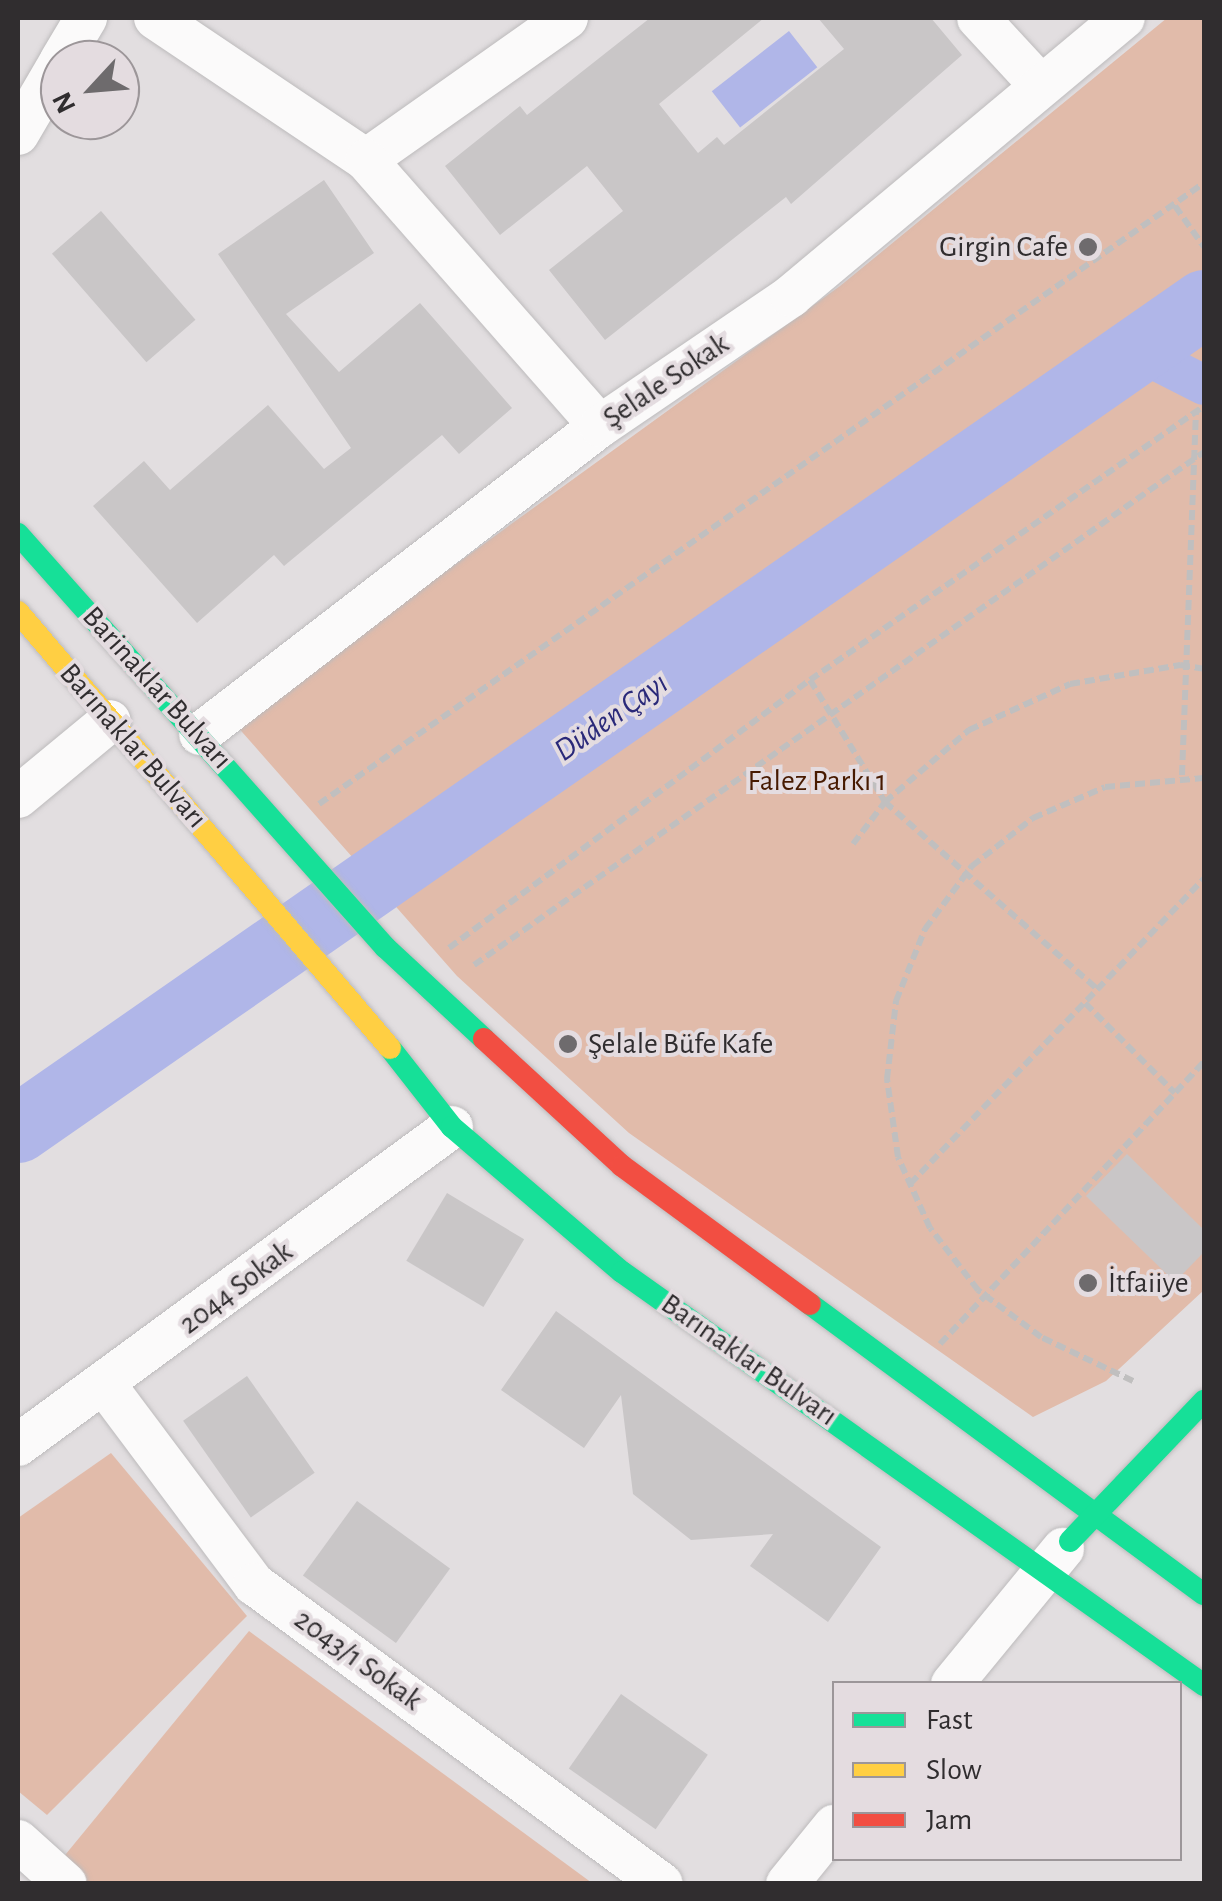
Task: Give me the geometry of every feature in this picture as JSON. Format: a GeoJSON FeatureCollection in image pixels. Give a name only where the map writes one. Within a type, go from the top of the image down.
{"type":"FeatureCollection","features":[{"type":"Feature","properties":{"kind":"main road","name":"Barinaklar Bulvarı"},"geometry":{"type":"LineString","coordinates":[[18,534],[386,947]]}},
{"type":"Feature","properties":{"kind":"main road","name":"Barınaklar Bulvarı"},"geometry":{"type":"LineString","coordinates":[[18,612],[340,985],[452,1128],[622,1272],[1070,1542],[1204,1594]]}},
{"type":"Feature","properties":{"kind":"main road","name":"Barınaklar Bulvarı"},"geometry":{"type":"LineString","coordinates":[[386,947],[420,967],[622,1166],[908,1378],[1204,1684]]}},
{"type":"Feature","properties":{"kind":"main road"},"geometry":{"type":"LineString","coordinates":[[1070,1542],[1204,1401]]}},
{"type":"Feature","properties":{"kind":"street"},"geometry":{"type":"LineString","coordinates":[[73,40],[86,18]]}},
{"type":"Feature","properties":{"kind":"street"},"geometry":{"type":"LineString","coordinates":[[155,18],[366,160],[600,426]]}},
{"type":"Feature","properties":{"kind":"street"},"geometry":{"type":"LineString","coordinates":[[366,160],[568,18]]}},
{"type":"Feature","properties":{"kind":"street"},"geometry":{"type":"LineString","coordinates":[[978,18],[1040,85]]}},
{"type":"Feature","properties":{"kind":"street","name":"Şelale Sokak"},"geometry":{"type":"LineString","coordinates":[[200,734],[600,426],[791,296],[1124,18]]}},
{"type":"Feature","properties":{"kind":"street"},"geometry":{"type":"LineString","coordinates":[[18,134],[40,96]]}},
{"type":"Feature","properties":{"kind":"street"},"geometry":{"type":"LineString","coordinates":[[18,798],[110,720]]}},
{"type":"Feature","properties":{"kind":"street","name":"2044 Sokak"},"geometry":{"type":"LineString","coordinates":[[18,1445],[452,1128]]}},
{"type":"Feature","properties":{"kind":"street","name":"2043/1 Sokak"},"geometry":{"type":"LineString","coordinates":[[105,1385],[254,1584],[662,1884]]}},
{"type":"Feature","properties":{"kind":"street"},"geometry":{"type":"LineString","coordinates":[[954,1681],[1070,1542]]}},
{"type":"Feature","properties":{"kind":"street"},"geometry":{"type":"LineString","coordinates":[[787,1884],[832,1828]]}},
{"type":"Feature","properties":{"kind":"street"},"geometry":{"type":"LineString","coordinates":[[18,1841],[66,1884]]}},
{"type":"Feature","properties":{"kind":"path"},"geometry":{"type":"LineString","coordinates":[[288,838],[1204,183]]}},
{"type":"Feature","properties":{"kind":"path"},"geometry":{"type":"LineString","coordinates":[[1174,206],[1204,247]]}},
{"type":"Feature","properties":{"kind":"path"},"geometry":{"type":"LineString","coordinates":[[420,967],[810,680],[1204,406]]}},
{"type":"Feature","properties":{"kind":"path"},"geometry":{"type":"LineString","coordinates":[[1182,776],[1196,412]]}},
{"type":"Feature","properties":{"kind":"path"},"geometry":{"type":"LineString","coordinates":[[420,967],[462,970],[487,960],[1204,452]]}},
{"type":"Feature","properties":{"kind":"path"},"geometry":{"type":"LineString","coordinates":[[853,844],[884,802],[969,730],[1053,692],[1187,666],[1204,669]]}},
{"type":"Feature","properties":{"kind":"path"},"geometry":{"type":"LineString","coordinates":[[810,680],[884,802],[1098,990]]}},
{"type":"Feature","properties":{"kind":"path"},"geometry":{"type":"LineString","coordinates":[[1133,1381],[1041,1337],[984,1295],[930,1228],[910,1184],[887,1079],[896,1001],[925,928],[966,874],[1033,818],[1105,786],[1182,776],[1204,778]]}},
{"type":"Feature","properties":{"kind":"path"},"geometry":{"type":"LineString","coordinates":[[910,1184],[1204,879]]}},
{"type":"Feature","properties":{"kind":"path"},"geometry":{"type":"LineString","coordinates":[[1085,1004],[1175,1093]]}},
{"type":"Feature","properties":{"kind":"path"},"geometry":{"type":"LineString","coordinates":[[908,1378],[1204,1062]]}},
{"type":"Feature","properties":{"kind":"green space","name":"Falez Parkı 1"},"geometry":{"type":"Polygon","coordinates":[[[1167,18],[1204,18],[1204,1290],[1106,1381],[1033,1417],[629,1133],[457,976],[235,724],[840,286],[1167,18]]]}},
{"type":"Feature","properties":{"kind":"green space"},"geometry":{"type":"Polygon","coordinates":[[[111,1453],[247,1616],[47,1815],[18,1791],[18,1518],[111,1453]]]}},
{"type":"Feature","properties":{"kind":"green space"},"geometry":{"type":"Polygon","coordinates":[[[249,1631],[592,1883],[87,1884],[61,1860],[249,1631]]]}},
{"type":"Feature","properties":{"kind":"water"},"geometry":{"type":"Polygon","coordinates":[[[789,31],[817,67],[740,128],[712,91],[789,31]]]}},
{"type":"Feature","properties":{"kind":"building"},"geometry":{"type":"Polygon","coordinates":[[[650,18],[764,18],[659,104],[698,153],[717,137],[724,145],[844,49],[818,18],[931,18],[962,55],[791,204],[786,197],[605,340],[549,270],[623,211],[587,166],[500,235],[445,166],[520,106],[527,115],[650,18]]]}},
{"type":"Feature","properties":{"kind":"building"},"geometry":{"type":"Polygon","coordinates":[[[324,180],[374,253],[286,314],[339,372],[420,303],[512,408],[459,454],[442,435],[284,566],[274,555],[197,623],[93,506],[144,461],[170,490],[268,405],[324,469],[351,448],[218,254],[324,180]]]}},
{"type":"Feature","properties":{"kind":"building"},"geometry":{"type":"Polygon","coordinates":[[[101,211],[195,320],[146,362],[52,254],[101,211]]]}},
{"type":"Feature","properties":{"kind":"building"},"geometry":{"type":"Polygon","coordinates":[[[1127,1154],[1204,1230],[1204,1252],[1175,1282],[1086,1196],[1127,1154]]]}},
{"type":"Feature","properties":{"kind":"building"},"geometry":{"type":"Polygon","coordinates":[[[447,1193],[524,1239],[483,1307],[406,1261],[447,1193]]]}},
{"type":"Feature","properties":{"kind":"building"},"geometry":{"type":"Polygon","coordinates":[[[556,1311],[881,1547],[828,1622],[750,1566],[773,1534],[691,1540],[633,1494],[621,1395],[584,1448],[501,1390],[556,1311]]]}},
{"type":"Feature","properties":{"kind":"building"},"geometry":{"type":"Polygon","coordinates":[[[247,1376],[315,1473],[251,1517],[183,1421],[247,1376]]]}},
{"type":"Feature","properties":{"kind":"building"},"geometry":{"type":"Polygon","coordinates":[[[357,1501],[450,1569],[396,1643],[303,1575],[357,1501]]]}},
{"type":"Feature","properties":{"kind":"building"},"geometry":{"type":"Polygon","coordinates":[[[621,1694],[708,1755],[656,1829],[569,1769],[621,1694]]]}},
{"type":"Feature","properties":{"kind":"waterway","name":"Düden Çayı"},"geometry":{"type":"LineString","coordinates":[[18,1129],[1204,304]]}},
{"type":"Feature","properties":{"kind":"waterway"},"geometry":{"type":"LineString","coordinates":[[1137,351],[1204,385]]}},
{"type":"Feature","properties":{"kind":"traffic: fast"},"geometry":{"type":"LineString","coordinates":[[18,534],[385,947],[484,1039]]}},
{"type":"Feature","properties":{"kind":"traffic: fast"},"geometry":{"type":"LineString","coordinates":[[390,1048],[452,1127],[622,1272],[1204,1685]]}},
{"type":"Feature","properties":{"kind":"traffic: fast"},"geometry":{"type":"LineString","coordinates":[[810,1304],[1204,1594]]}},
{"type":"Feature","properties":{"kind":"traffic: fast"},"geometry":{"type":"LineString","coordinates":[[1070,1541],[1204,1401]]}},
{"type":"Feature","properties":{"kind":"traffic: slow"},"geometry":{"type":"LineString","coordinates":[[18,612],[390,1048]]}},
{"type":"Feature","properties":{"kind":"traffic: jam"},"geometry":{"type":"LineString","coordinates":[[484,1039],[622,1166],[810,1304]]}},
{"type":"Feature","properties":{"kind":"place","name":"Girgin Cafe"},"geometry":{"type":"Point","coordinates":[1088,247]}},
{"type":"Feature","properties":{"kind":"place","name":"Şelale Büfe Kafe"},"geometry":{"type":"Point","coordinates":[568,1044]}},
{"type":"Feature","properties":{"kind":"place","name":"İtfaiiye"},"geometry":{"type":"Point","coordinates":[1088,1283]}}]}
